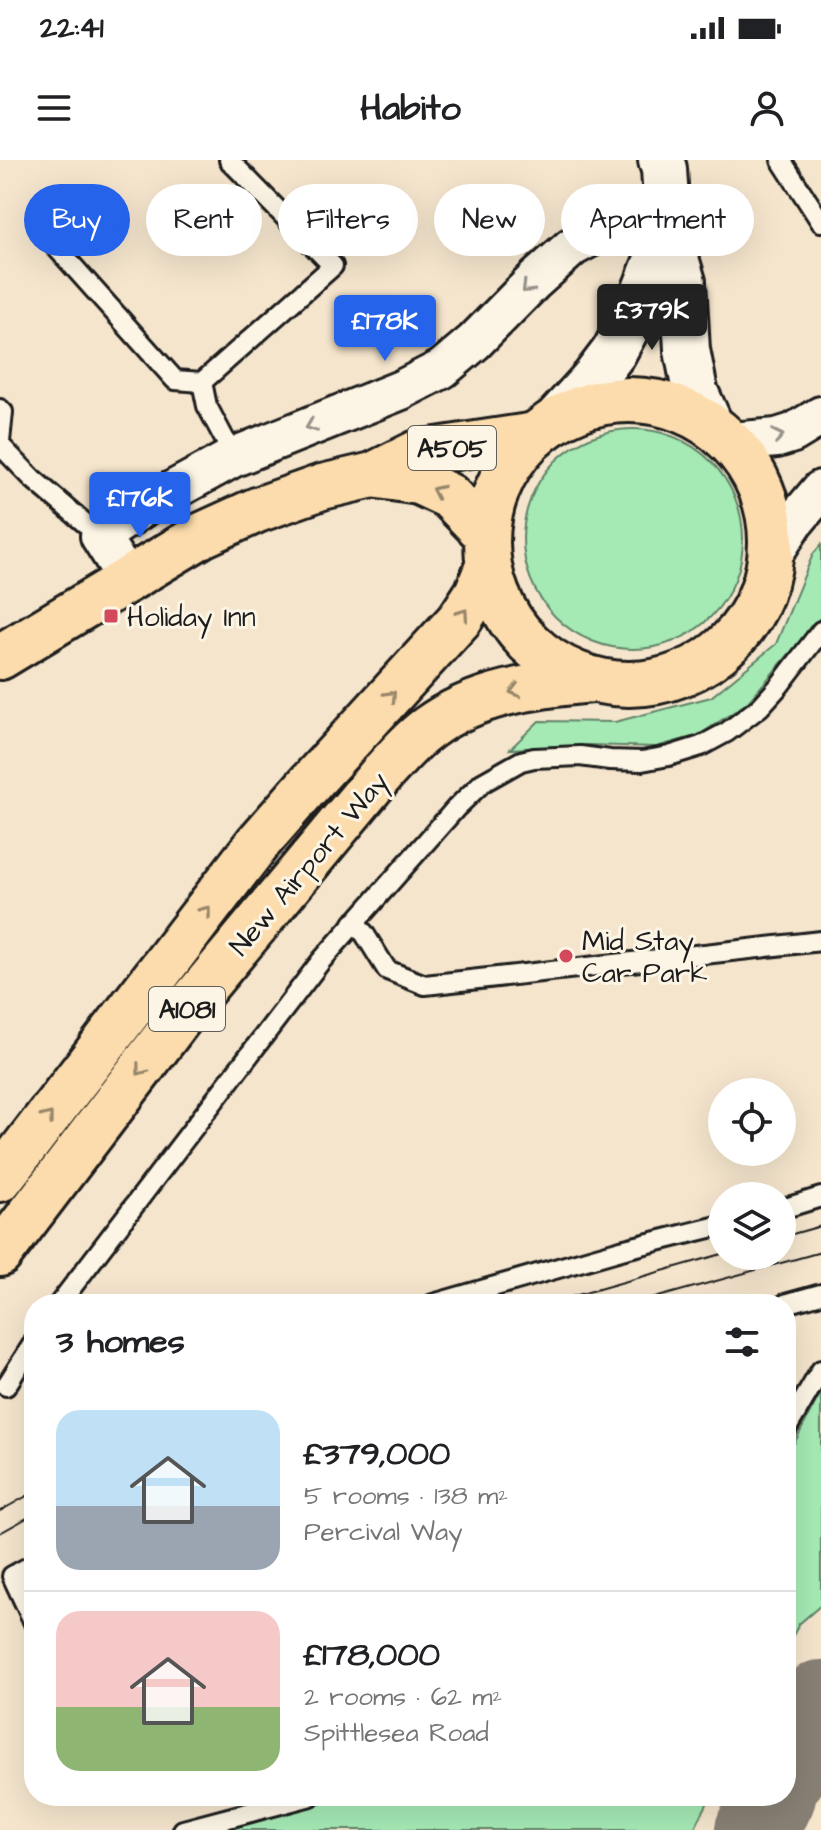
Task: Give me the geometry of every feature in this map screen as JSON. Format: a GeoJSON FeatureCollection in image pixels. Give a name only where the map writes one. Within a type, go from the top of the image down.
{"type":"FeatureCollection","features":[{"type":"Feature","properties":{"kind":"main road"},"geometry":{"type":"LineString","coordinates":[[632,399],[660,403],[686,411],[720,433],[755,475],[768,507],[772,541],[767,580],[758,605],[741,631],[718,653],[692,670],[662,681],[631,684],[592,680],[571,672],[544,656],[522,635],[504,610],[487,551],[491,506],[501,480],[516,455],[545,428],[579,409],[605,401],[632,399]]}},
{"type":"Feature","properties":{"kind":"main road","name":"A505"},"geometry":{"type":"LineString","coordinates":[[0,657],[202,535],[257,510],[322,487],[373,475],[417,453],[545,428]]}},
{"type":"Feature","properties":{"kind":"main road","name":"A505"},"geometry":{"type":"LineString","coordinates":[[373,475],[419,482],[449,496],[487,551]]}},
{"type":"Feature","properties":{"kind":"main road","name":"New Airport Way"},"geometry":{"type":"LineString","coordinates":[[0,1179],[257,844],[460,619],[477,593],[487,551]]}},
{"type":"Feature","properties":{"kind":"main road","name":"New Airport Way"},"geometry":{"type":"LineString","coordinates":[[0,1254],[192,1002],[409,743],[430,726],[462,708],[540,685],[592,680]]}},
{"type":"Feature","properties":{"kind":"street"},"geometry":{"type":"LineString","coordinates":[[661,160],[665,184]]}},
{"type":"Feature","properties":{"kind":"street"},"geometry":{"type":"LineString","coordinates":[[127,579],[100,536],[148,504],[234,457],[401,390],[442,369],[562,256]]}},
{"type":"Feature","properties":{"kind":"street"},"geometry":{"type":"LineString","coordinates":[[545,428],[595,377],[614,352],[638,307],[657,256]]}},
{"type":"Feature","properties":{"kind":"street"},"geometry":{"type":"LineString","coordinates":[[676,256],[683,282],[687,350],[695,391],[720,433],[777,438],[793,433],[821,416]]}},
{"type":"Feature","properties":{"kind":"street"},"geometry":{"type":"LineString","coordinates":[[771,557],[794,522],[821,490]]}},
{"type":"Feature","properties":{"kind":"lane"},"geometry":{"type":"LineString","coordinates":[[64,256],[175,380],[202,382],[333,266],[229,160]]}},
{"type":"Feature","properties":{"kind":"lane"},"geometry":{"type":"LineString","coordinates":[[781,160],[821,222]]}},
{"type":"Feature","properties":{"kind":"lane"},"geometry":{"type":"LineString","coordinates":[[202,382],[207,406],[234,457]]}},
{"type":"Feature","properties":{"kind":"lane"},"geometry":{"type":"LineString","coordinates":[[0,409],[3,412],[0,443],[33,479],[100,536]]}},
{"type":"Feature","properties":{"kind":"lane"},"geometry":{"type":"LineString","coordinates":[[67,1294],[239,1066],[353,923],[482,783],[521,761],[534,758],[580,756],[642,761],[701,746],[727,732],[760,707],[821,631]]}},
{"type":"Feature","properties":{"kind":"lane"},"geometry":{"type":"LineString","coordinates":[[353,923],[364,933],[387,970],[425,985],[821,941]]}},
{"type":"Feature","properties":{"kind":"lane"},"geometry":{"type":"LineString","coordinates":[[796,1205],[821,1197]]}},
{"type":"Feature","properties":{"kind":"lane"},"geometry":{"type":"LineString","coordinates":[[468,1294],[708,1228]]}},
{"type":"Feature","properties":{"kind":"lane"},"geometry":{"type":"LineString","coordinates":[[796,1301],[821,1294]]}},
{"type":"Feature","properties":{"kind":"lane"},"geometry":{"type":"LineString","coordinates":[[6,1386],[24,1358]]}},
{"type":"Feature","properties":{"kind":"lane"},"geometry":{"type":"LineString","coordinates":[[796,1413],[821,1370]]}},
{"type":"Feature","properties":{"kind":"lane"},"geometry":{"type":"LineString","coordinates":[[24,1569],[12,1576],[24,1602]]}},
{"type":"Feature","properties":{"kind":"lane"},"geometry":{"type":"LineString","coordinates":[[183,1830],[273,1806]]}},
{"type":"Feature","properties":{"kind":"green space"},"geometry":{"type":"Polygon","coordinates":[[[633,429],[675,437],[711,461],[735,497],[743,539],[735,581],[711,617],[675,641],[633,649],[591,641],[555,617],[531,581],[523,539],[531,497],[555,461],[591,437],[633,429]]]}},
{"type":"Feature","properties":{"kind":"green space"},"geometry":{"type":"Polygon","coordinates":[[[821,545],[821,617],[747,703],[699,735],[656,747],[589,745],[510,749],[539,721],[615,722],[711,697],[776,644],[813,554],[821,545]]]}},
{"type":"Feature","properties":{"kind":"green space"},"geometry":{"type":"Polygon","coordinates":[[[821,1392],[821,1605],[796,1630],[796,1440],[821,1392]]]}},
{"type":"Feature","properties":{"kind":"green space"},"geometry":{"type":"Polygon","coordinates":[[[312,1806],[706,1806],[694,1830],[226,1830],[312,1806]]]}},
{"type":"Feature","properties":{"kind":"taxiway"},"geometry":{"type":"LineString","coordinates":[[796,1751],[821,1702]]}},
{"type":"Feature","properties":{"kind":"taxiway"},"geometry":{"type":"LineString","coordinates":[[757,1830],[769,1806]]}},
{"type":"Feature","properties":{"kind":"tram line"},"geometry":{"type":"LineString","coordinates":[[796,1233],[821,1226]]}},
{"type":"Feature","properties":{"kind":"tram line"},"geometry":{"type":"LineString","coordinates":[[669,1294],[821,1252]]}},
{"type":"Feature","properties":{"kind":"tram line"},"geometry":{"type":"LineString","coordinates":[[581,1294],[708,1258]]}},
{"type":"Feature","properties":{"kind":"tram line"},"geometry":{"type":"LineString","coordinates":[[0,1511],[24,1498]]}},
{"type":"Feature","properties":{"kind":"tram line"},"geometry":{"type":"LineString","coordinates":[[0,1533],[24,1520]]}},
{"type":"Feature","properties":{"kind":"place","name":"Holiday Inn"},"geometry":{"type":"Point","coordinates":[111,616]}},
{"type":"Feature","properties":{"kind":"place","name":"Mid Stay Car Park"},"geometry":{"type":"Point","coordinates":[566,956]}}]}
